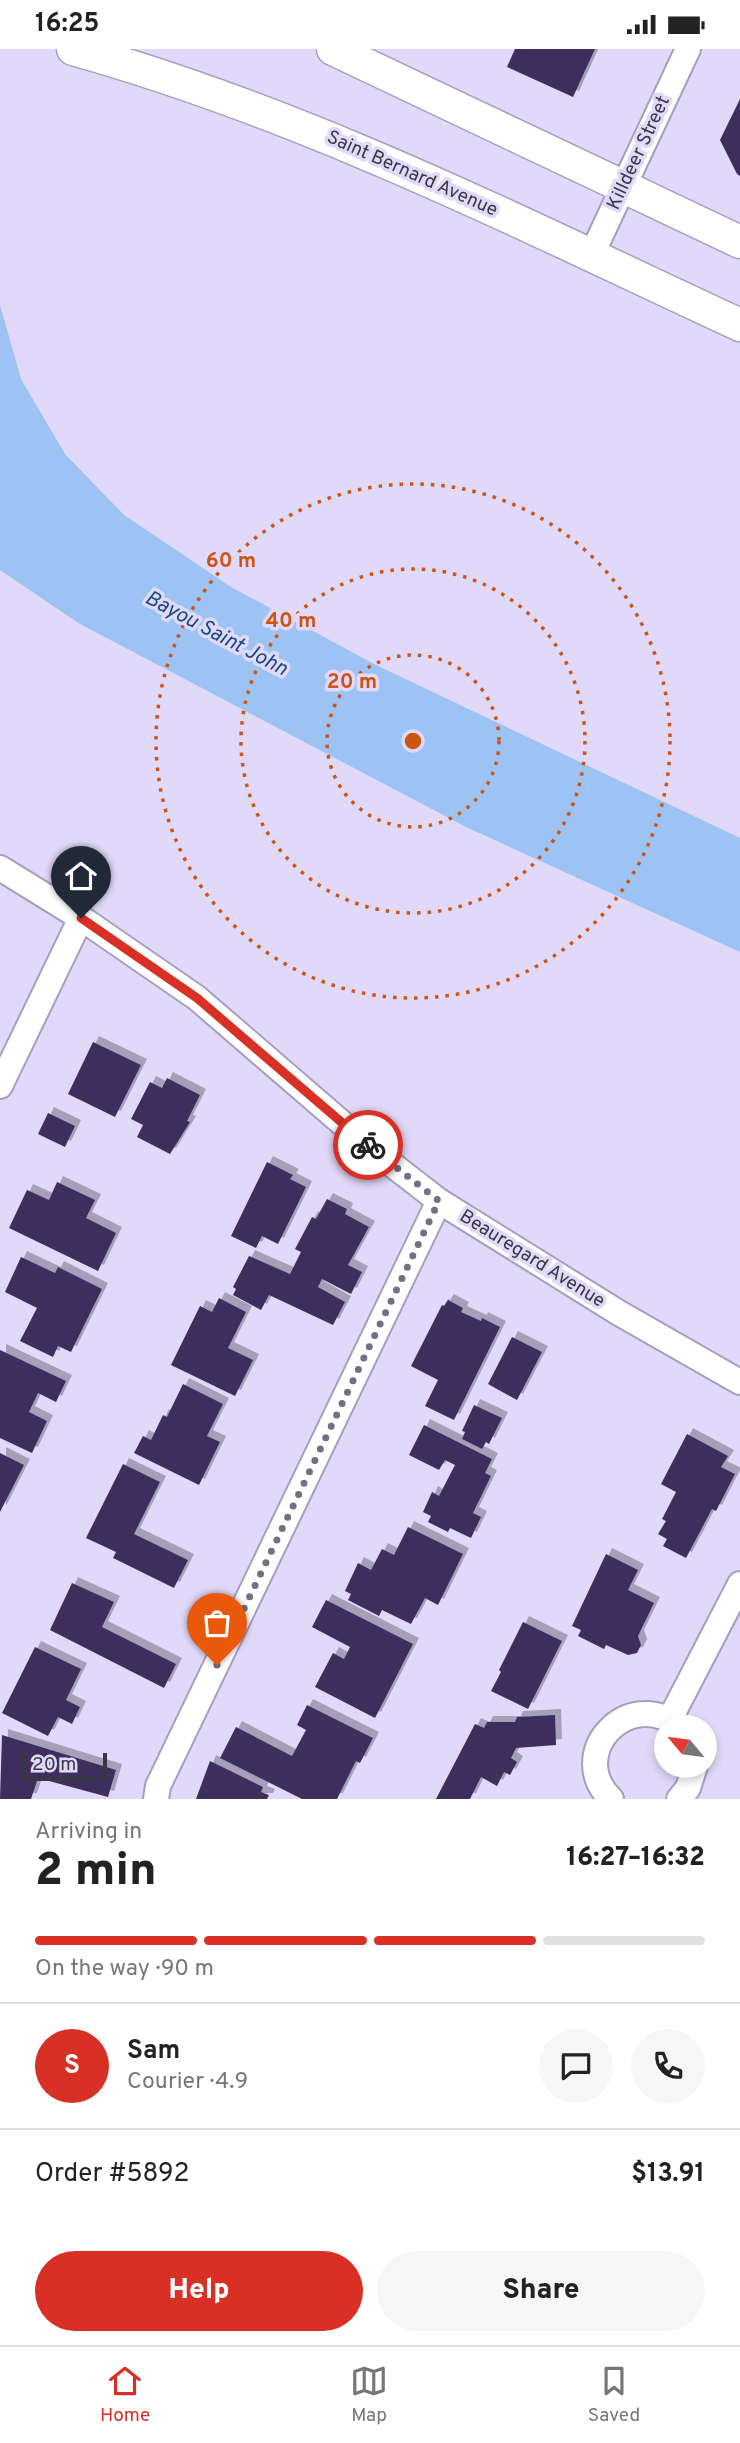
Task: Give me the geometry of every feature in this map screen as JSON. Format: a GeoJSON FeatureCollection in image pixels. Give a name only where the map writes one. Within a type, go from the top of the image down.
{"type":"FeatureCollection","features":[{"type":"Feature","properties":{"kind":"street","name":"Saint Bernard Avenue"},"geometry":{"type":"LineString","coordinates":[[73,49],[255,108],[465,195],[740,325]]}},
{"type":"Feature","properties":{"kind":"street"},"geometry":{"type":"LineString","coordinates":[[333,49],[740,242]]}},
{"type":"Feature","properties":{"kind":"street","name":"Killdeer Street"},"geometry":{"type":"LineString","coordinates":[[591,256],[688,49]]}},
{"type":"Feature","properties":{"kind":"street","name":"Beauregard Avenue"},"geometry":{"type":"LineString","coordinates":[[0,868],[81,918],[197,998],[372,1149],[439,1201],[619,1313],[740,1382]]}},
{"type":"Feature","properties":{"kind":"street"},"geometry":{"type":"LineString","coordinates":[[0,1086],[81,918]]}},
{"type":"Feature","properties":{"kind":"street"},"geometry":{"type":"LineString","coordinates":[[156,1799],[159,1786],[439,1201]]}},
{"type":"Feature","properties":{"kind":"street"},"geometry":{"type":"LineString","coordinates":[[679,1715],[740,1584]]}},
{"type":"Feature","properties":{"kind":"street"},"geometry":{"type":"LineString","coordinates":[[611,1799],[599,1783],[595,1768],[596,1752],[602,1738],[618,1721],[640,1713],[658,1715]]}},
{"type":"Feature","properties":{"kind":"street"},"geometry":{"type":"LineString","coordinates":[[679,1799],[692,1778]]}},
{"type":"Feature","properties":{"kind":"water","name":"Bayou Saint John"},"geometry":{"type":"Polygon","coordinates":[[[0,305],[21,379],[65,454],[124,515],[231,587],[376,665],[740,838],[740,952],[466,827],[80,624],[0,570],[0,305]]]}},
{"type":"Feature","properties":{"kind":"building"},"geometry":{"type":"Polygon","coordinates":[[[515,49],[595,49],[573,97],[507,67],[515,49]]]}},
{"type":"Feature","properties":{"kind":"building"},"geometry":{"type":"Polygon","coordinates":[[[740,99],[740,176],[720,140],[740,99]]]}},
{"type":"Feature","properties":{"kind":"building"},"geometry":{"type":"Polygon","coordinates":[[[93,1042],[141,1065],[115,1117],[68,1094],[93,1042]]]}},
{"type":"Feature","properties":{"kind":"building"},"geometry":{"type":"Polygon","coordinates":[[[167,1078],[200,1095],[187,1121],[190,1122],[170,1154],[137,1137],[143,1125],[131,1119],[150,1082],[162,1088],[167,1078]]]}},
{"type":"Feature","properties":{"kind":"building"},"geometry":{"type":"Polygon","coordinates":[[[48,1113],[75,1126],[65,1147],[38,1134],[48,1113]]]}},
{"type":"Feature","properties":{"kind":"building"},"geometry":{"type":"Polygon","coordinates":[[[267,1162],[293,1175],[290,1179],[306,1187],[278,1244],[262,1236],[256,1248],[231,1236],[267,1162]]]}},
{"type":"Feature","properties":{"kind":"building"},"geometry":{"type":"Polygon","coordinates":[[[57,1182],[95,1200],[86,1218],[116,1233],[98,1271],[9,1228],[27,1190],[49,1200],[57,1182]]]}},
{"type":"Feature","properties":{"kind":"building"},"geometry":{"type":"Polygon","coordinates":[[[327,1199],[347,1209],[345,1214],[369,1227],[348,1265],[362,1272],[351,1294],[322,1279],[318,1287],[345,1302],[333,1325],[269,1295],[261,1310],[233,1295],[236,1289],[233,1287],[249,1256],[290,1274],[301,1252],[295,1249],[312,1217],[316,1219],[327,1199]]]}},
{"type":"Feature","properties":{"kind":"building"},"geometry":{"type":"Polygon","coordinates":[[[21,1257],[55,1273],[58,1267],[102,1289],[71,1352],[58,1346],[53,1357],[20,1341],[37,1308],[5,1292],[21,1257]]]}},
{"type":"Feature","properties":{"kind":"building"},"geometry":{"type":"Polygon","coordinates":[[[219,1298],[246,1312],[228,1348],[253,1360],[235,1396],[171,1365],[200,1306],[212,1312],[219,1298]]]}},
{"type":"Feature","properties":{"kind":"building"},"geometry":{"type":"Polygon","coordinates":[[[448,1300],[463,1308],[461,1312],[500,1327],[454,1420],[425,1406],[438,1380],[411,1366],[442,1305],[448,1300]]]}},
{"type":"Feature","properties":{"kind":"building"},"geometry":{"type":"Polygon","coordinates":[[[512,1337],[542,1352],[517,1400],[488,1384],[512,1337]]]}},
{"type":"Feature","properties":{"kind":"building"},"geometry":{"type":"Polygon","coordinates":[[[0,1350],[66,1381],[56,1402],[38,1393],[29,1412],[47,1421],[32,1453],[0,1438],[0,1350]]]}},
{"type":"Feature","properties":{"kind":"building"},"geometry":{"type":"Polygon","coordinates":[[[183,1384],[223,1404],[207,1436],[220,1442],[199,1485],[134,1453],[143,1436],[151,1440],[163,1415],[167,1417],[183,1384]]]}},
{"type":"Feature","properties":{"kind":"building"},"geometry":{"type":"Polygon","coordinates":[[[474,1405],[502,1418],[489,1444],[486,1442],[482,1449],[462,1439],[465,1432],[462,1431],[474,1405]]]}},
{"type":"Feature","properties":{"kind":"building"},"geometry":{"type":"Polygon","coordinates":[[[424,1425],[492,1459],[485,1473],[491,1476],[473,1513],[481,1517],[471,1538],[450,1528],[448,1532],[428,1522],[431,1516],[423,1512],[432,1492],[439,1496],[455,1465],[445,1460],[439,1470],[409,1455],[424,1425]]]}},
{"type":"Feature","properties":{"kind":"building"},"geometry":{"type":"Polygon","coordinates":[[[687,1434],[728,1456],[721,1467],[735,1474],[716,1511],[712,1509],[686,1558],[663,1546],[667,1539],[658,1534],[666,1521],[662,1519],[676,1492],[661,1484],[687,1434]]]}},
{"type":"Feature","properties":{"kind":"building"},"geometry":{"type":"Polygon","coordinates":[[[0,1453],[24,1465],[0,1512],[0,1453]]]}},
{"type":"Feature","properties":{"kind":"building"},"geometry":{"type":"Polygon","coordinates":[[[123,1464],[160,1482],[134,1534],[188,1560],[174,1588],[113,1558],[116,1552],[86,1538],[123,1464]]]}},
{"type":"Feature","properties":{"kind":"building"},"geometry":{"type":"Polygon","coordinates":[[[408,1527],[463,1554],[438,1605],[425,1598],[411,1624],[382,1610],[379,1616],[348,1600],[351,1594],[345,1591],[358,1563],[371,1570],[382,1549],[394,1555],[408,1527]]]}},
{"type":"Feature","properties":{"kind":"building"},"geometry":{"type":"Polygon","coordinates":[[[606,1554],[638,1570],[628,1590],[654,1603],[638,1636],[641,1645],[637,1653],[628,1655],[606,1645],[604,1649],[578,1636],[581,1630],[572,1626],[606,1554]]]}},
{"type":"Feature","properties":{"kind":"building"},"geometry":{"type":"Polygon","coordinates":[[[72,1583],[114,1602],[102,1627],[176,1664],[164,1688],[50,1630],[72,1583]]]}},
{"type":"Feature","properties":{"kind":"building"},"geometry":{"type":"Polygon","coordinates":[[[326,1600],[413,1644],[375,1718],[315,1687],[333,1653],[344,1659],[350,1647],[312,1627],[326,1600]]]}},
{"type":"Feature","properties":{"kind":"building"},"geometry":{"type":"Polygon","coordinates":[[[523,1622],[562,1641],[528,1709],[491,1691],[523,1622]]]}},
{"type":"Feature","properties":{"kind":"building"},"geometry":{"type":"Polygon","coordinates":[[[35,1647],[81,1669],[66,1700],[80,1707],[72,1724],[58,1717],[48,1736],[2,1713],[35,1647]]]}},
{"type":"Feature","properties":{"kind":"building"},"geometry":{"type":"Polygon","coordinates":[[[307,1705],[373,1738],[360,1763],[356,1761],[337,1799],[302,1799],[220,1758],[236,1727],[292,1756],[306,1730],[297,1725],[307,1705]]]}},
{"type":"Feature","properties":{"kind":"building"},"geometry":{"type":"Polygon","coordinates":[[[555,1715],[556,1745],[516,1748],[511,1758],[517,1762],[510,1775],[504,1772],[497,1786],[481,1777],[470,1799],[436,1799],[475,1724],[484,1728],[487,1722],[515,1722],[517,1717],[555,1715]]]}},
{"type":"Feature","properties":{"kind":"building"},"geometry":{"type":"Polygon","coordinates":[[[2,1735],[116,1770],[108,1797],[38,1778],[31,1799],[0,1799],[2,1735]]]}},
{"type":"Feature","properties":{"kind":"building"},"geometry":{"type":"Polygon","coordinates":[[[210,1761],[263,1787],[261,1792],[269,1795],[267,1799],[196,1799],[210,1761]]]}},
{"type":"Feature","properties":{"kind":"way so far"},"geometry":{"type":"LineString","coordinates":[[217,1665],[439,1201],[368,1145]]}},
{"type":"Feature","properties":{"kind":"route"},"geometry":{"type":"LineString","coordinates":[[81,918],[197,998],[368,1145]]}}]}
